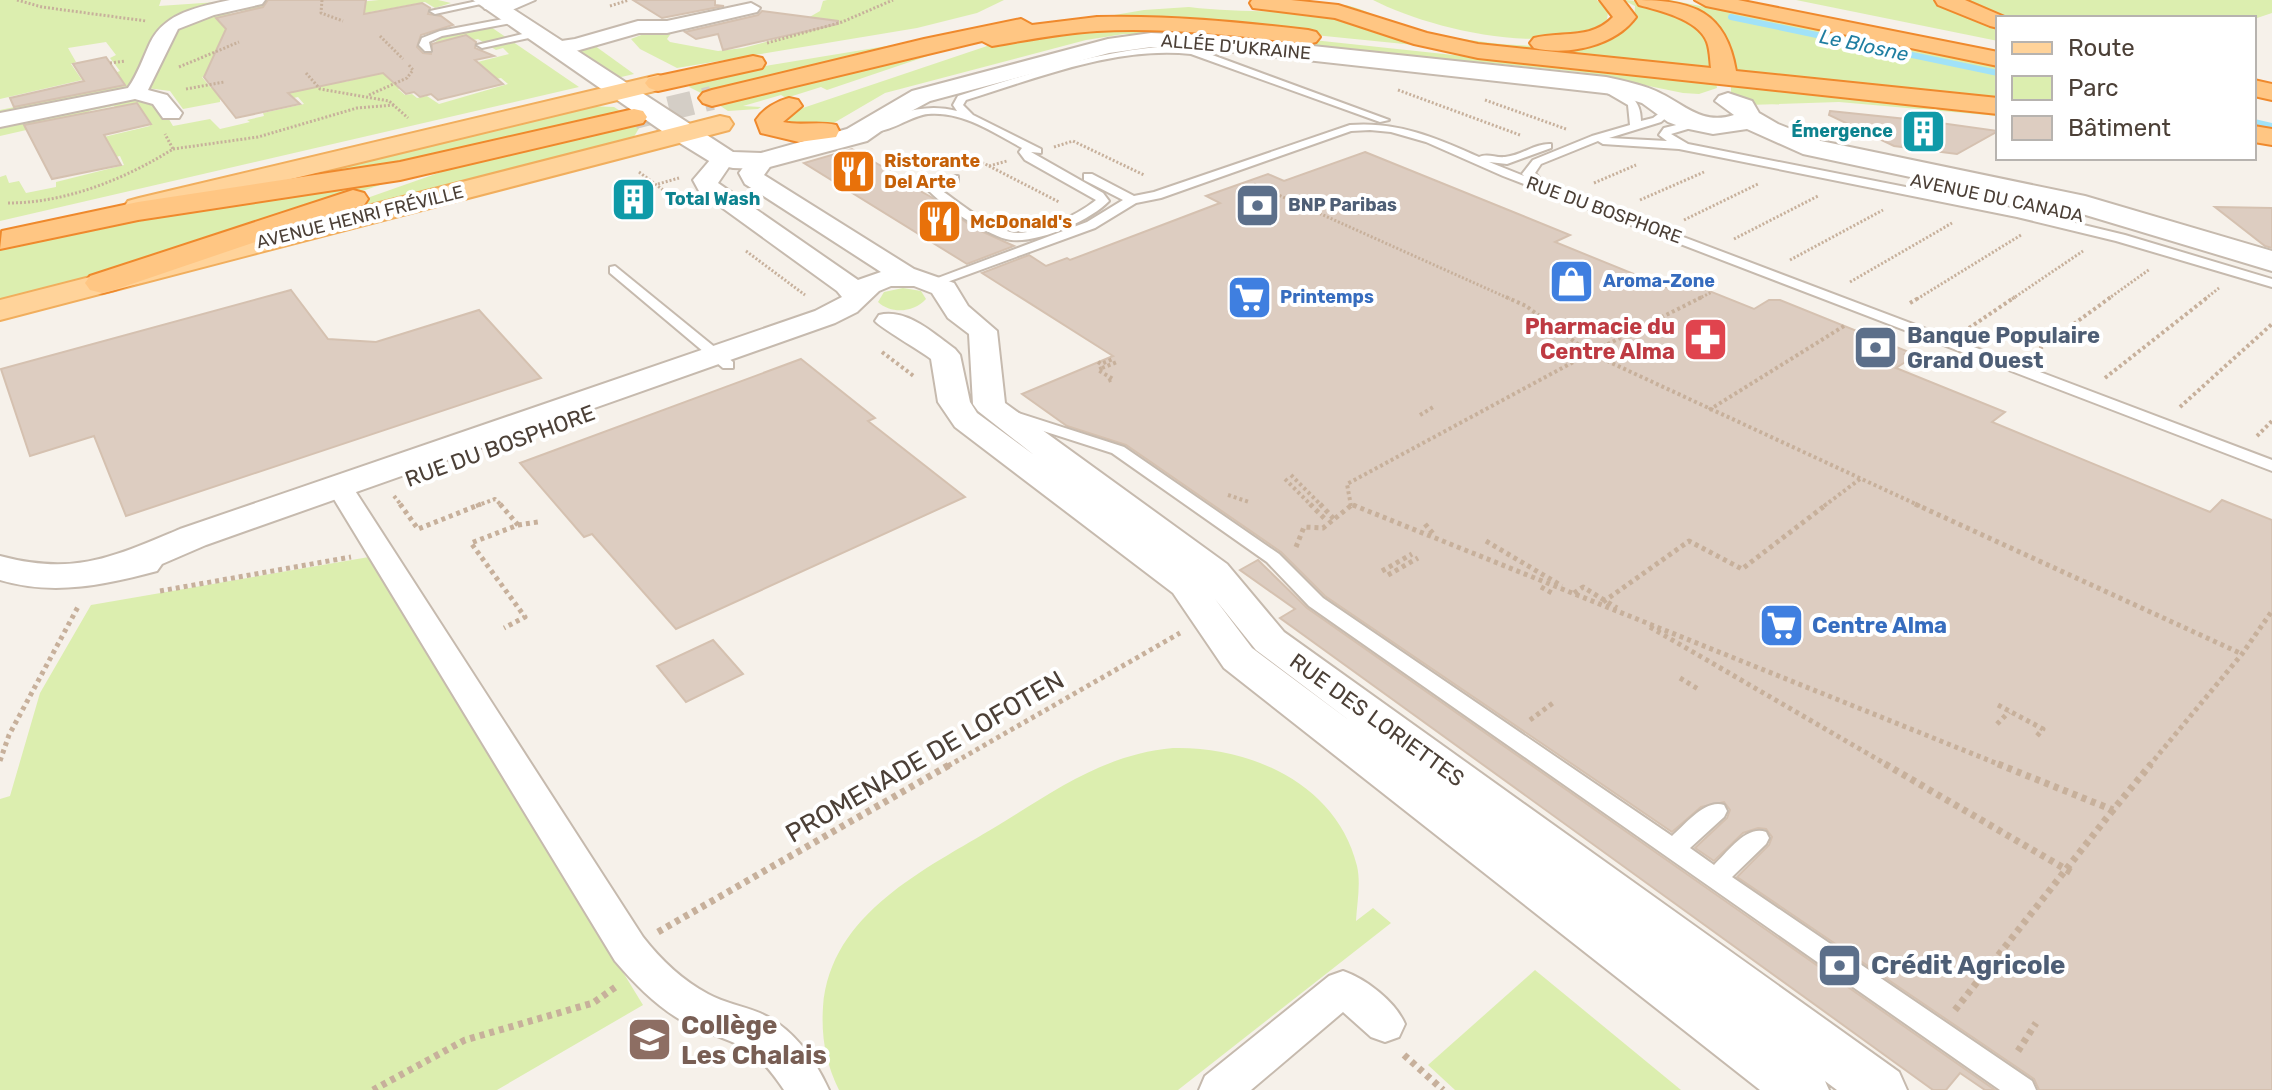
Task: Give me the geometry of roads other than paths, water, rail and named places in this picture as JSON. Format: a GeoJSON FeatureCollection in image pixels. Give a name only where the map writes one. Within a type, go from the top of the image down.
{"type":"FeatureCollection","features":[{"type":"Feature","properties":{"kind":"highway"},"geometry":{"type":"LineString","coordinates":[[1288,0],[1253,3],[1338,12],[1442,45],[1512,56]]}},
{"type":"Feature","properties":{"kind":"highway"},"geometry":{"type":"LineString","coordinates":[[1350,0],[1436,31],[1498,41],[1538,43],[1573,41],[1611,31],[1625,17],[1611,0]]}},
{"type":"Feature","properties":{"kind":"highway"},"geometry":{"type":"LineString","coordinates":[[1647,0],[1691,17],[1712,33],[1719,44],[1724,90],[1705,111]]}},
{"type":"Feature","properties":{"kind":"highway"},"geometry":{"type":"LineString","coordinates":[[1706,0],[1996,59]]}},
{"type":"Feature","properties":{"kind":"highway"},"geometry":{"type":"LineString","coordinates":[[1756,0],[1996,48]]}},
{"type":"Feature","properties":{"kind":"highway"},"geometry":{"type":"LineString","coordinates":[[1946,0],[1996,20]]}},
{"type":"Feature","properties":{"kind":"highway"},"geometry":{"type":"LineString","coordinates":[[720,124],[811,99],[993,32],[1091,2]]}},
{"type":"Feature","properties":{"kind":"highway"},"geometry":{"type":"LineString","coordinates":[[993,32],[1124,6],[1169,2]]}},
{"type":"Feature","properties":{"kind":"highway"},"geometry":{"type":"LineString","coordinates":[[712,98],[928,39],[1017,5]]}},
{"type":"Feature","properties":{"kind":"highway"},"geometry":{"type":"LineString","coordinates":[[928,39],[1047,21]]}},
{"type":"Feature","properties":{"kind":"highway"},"geometry":{"type":"LineString","coordinates":[[658,83],[777,58],[928,39],[1080,25],[1168,24],[1996,106]]}},
{"type":"Feature","properties":{"kind":"highway"},"geometry":{"type":"LineString","coordinates":[[102,283],[408,180],[538,141],[628,84]]}},
{"type":"Feature","properties":{"kind":"highway"},"geometry":{"type":"LineString","coordinates":[[811,99],[769,120],[770,127],[799,134],[826,131]]}},
{"type":"Feature","properties":{"kind":"highway"},"geometry":{"type":"LineString","coordinates":[[1705,111],[1815,104],[1996,119]]}},
{"type":"Feature","properties":{"kind":"highway"},"geometry":{"type":"LineString","coordinates":[[1,240],[138,211],[400,171],[538,141]]}},
{"type":"Feature","properties":{"kind":"highway"},"geometry":{"type":"LineString","coordinates":[[282,224],[366,215]]}},
{"type":"Feature","properties":{"kind":"main road"},"geometry":{"type":"LineString","coordinates":[[1,240],[628,84],[658,83]]}},
{"type":"Feature","properties":{"kind":"main road","name":"AVENUE HENRI FRÉVILLE"},"geometry":{"type":"LineString","coordinates":[[0,310],[720,124]]}},
{"type":"Feature","properties":{"kind":"street"},"geometry":{"type":"LineString","coordinates":[[135,93],[152,70],[164,33],[171,26],[216,8],[256,0]]}},
{"type":"Feature","properties":{"kind":"street"},"geometry":{"type":"LineString","coordinates":[[487,2],[523,7],[628,84]]}},
{"type":"Feature","properties":{"kind":"street"},"geometry":{"type":"LineString","coordinates":[[559,31],[667,27],[751,8]]}},
{"type":"Feature","properties":{"kind":"street"},"geometry":{"type":"LineString","coordinates":[[559,31],[628,84]]}},
{"type":"Feature","properties":{"kind":"street","name":"ALLÉE D'UKRAINE"},"geometry":{"type":"LineString","coordinates":[[658,83],[757,146],[774,145],[845,124],[881,101],[911,90],[1095,41],[1153,35],[1199,36],[1564,73],[1705,111]]}},
{"type":"Feature","properties":{"kind":"street","name":"ALLÉE D'UKRAINE"},"geometry":{"type":"LineString","coordinates":[[628,84],[685,134],[724,158],[762,161],[865,132],[895,109],[921,96],[1096,49],[1151,40],[1217,43],[1371,63],[1577,81],[1631,91],[1705,111]]}},
{"type":"Feature","properties":{"kind":"street"},"geometry":{"type":"LineString","coordinates":[[0,120],[135,93],[164,105]]}},
{"type":"Feature","properties":{"kind":"street","name":"AVENUE DU CANADA"},"geometry":{"type":"LineString","coordinates":[[1705,111],[1833,154],[2085,205],[2272,261]]}},
{"type":"Feature","properties":{"kind":"street","name":"AVENUE DU CANADA"},"geometry":{"type":"LineString","coordinates":[[1705,111],[1857,166],[2050,208],[2272,269]]}},
{"type":"Feature","properties":{"kind":"street"},"geometry":{"type":"LineString","coordinates":[[724,158],[705,180],[707,186],[847,285],[857,314]]}},
{"type":"Feature","properties":{"kind":"street"},"geometry":{"type":"LineString","coordinates":[[762,161],[751,173],[753,179],[907,277],[941,291],[958,312],[983,331],[989,404],[975,410],[945,355],[907,328],[857,314]]}},
{"type":"Feature","properties":{"kind":"street"},"geometry":{"type":"LineString","coordinates":[[857,314],[877,283],[907,277]]}},
{"type":"Feature","properties":{"kind":"street"},"geometry":{"type":"LineString","coordinates":[[857,314],[928,315],[943,307],[941,291]]}},
{"type":"Feature","properties":{"kind":"street","name":"RUE DU BOSPHORE"},"geometry":{"type":"LineString","coordinates":[[0,568],[30,578],[102,583],[201,551],[344,493],[857,314]]}},
{"type":"Feature","properties":{"kind":"street","name":"RUE DU BOSPHORE"},"geometry":{"type":"LineString","coordinates":[[344,493],[388,486],[721,360]]}},
{"type":"Feature","properties":{"kind":"street","name":"RUE DES LORIETTES"},"geometry":{"type":"LineString","coordinates":[[1802,1090],[1238,658],[1186,585],[966,420],[975,410],[1214,572],[1270,641],[1880,1090]]}},
{"type":"Feature","properties":{"kind":"street"},"geometry":{"type":"LineString","coordinates":[[344,493],[637,958],[667,988],[701,1010],[740,1022],[765,1037],[781,1052],[808,1090]]}},
{"type":"Feature","properties":{"kind":"street"},"geometry":{"type":"LineString","coordinates":[[1220,1090],[1343,988],[1385,1024]]}},
{"type":"Feature","properties":{"kind":"lane"},"geometry":{"type":"LineString","coordinates":[[435,11],[487,2]]}},
{"type":"Feature","properties":{"kind":"lane"},"geometry":{"type":"LineString","coordinates":[[428,49],[424,45],[425,40],[523,7]]}},
{"type":"Feature","properties":{"kind":"lane"},"geometry":{"type":"LineString","coordinates":[[482,45],[559,31]]}},
{"type":"Feature","properties":{"kind":"lane"},"geometry":{"type":"LineString","coordinates":[[1217,43],[1256,55]]}},
{"type":"Feature","properties":{"kind":"lane"},"geometry":{"type":"LineString","coordinates":[[968,116],[958,105],[962,98],[1116,55],[1168,48],[1193,51],[1242,68],[1386,121],[1404,131]]}},
{"type":"Feature","properties":{"kind":"lane"},"geometry":{"type":"LineString","coordinates":[[1577,81],[1630,100],[1638,115],[1635,125]]}},
{"type":"Feature","properties":{"kind":"lane"},"geometry":{"type":"LineString","coordinates":[[865,132],[920,111],[944,111],[968,116],[1132,200]]}},
{"type":"Feature","properties":{"kind":"lane"},"geometry":{"type":"LineString","coordinates":[[1350,128],[1353,111]]}},
{"type":"Feature","properties":{"kind":"lane"},"geometry":{"type":"LineString","coordinates":[[1541,184],[1529,176],[1533,164],[1635,125],[1705,111]]}},
{"type":"Feature","properties":{"kind":"lane"},"geometry":{"type":"LineString","coordinates":[[1684,147],[1668,139],[1666,131],[1705,111]]}},
{"type":"Feature","properties":{"kind":"lane","name":"RUE DU BOSPHORE"},"geometry":{"type":"LineString","coordinates":[[941,291],[1091,225],[1132,200],[1157,195],[1350,128],[1374,125],[1404,131],[2272,466]]}},
{"type":"Feature","properties":{"kind":"lane"},"geometry":{"type":"LineString","coordinates":[[1454,151],[1501,162],[1569,134],[1584,142],[1634,141],[1684,147],[2017,213],[2130,241],[2272,283]]}},
{"type":"Feature","properties":{"kind":"lane"},"geometry":{"type":"LineString","coordinates":[[954,179],[933,189],[1011,237],[1026,236],[1064,223],[1103,201],[1029,158],[1025,152],[1028,147]]}},
{"type":"Feature","properties":{"kind":"lane"},"geometry":{"type":"LineString","coordinates":[[615,270],[721,360]]}},
{"type":"Feature","properties":{"kind":"lane"},"geometry":{"type":"LineString","coordinates":[[975,410],[1118,450],[1273,558],[1316,602],[2022,1090]]}},
{"type":"Feature","properties":{"kind":"lane"},"geometry":{"type":"LineString","coordinates":[[1673,849],[1716,811]]}},
{"type":"Feature","properties":{"kind":"lane"},"geometry":{"type":"LineString","coordinates":[[1715,878],[1758,838]]}},
{"type":"Feature","properties":{"kind":"waterway","name":"Le Blosne"},"geometry":{"type":"LineString","coordinates":[[1731,17],[1996,73]]}},
{"type":"Feature","properties":{"kind":"waterway","name":"Le Blosne"},"geometry":{"type":"LineString","coordinates":[[2256,122],[2272,126]]}},
{"type":"Feature","properties":{"kind":"tunnel"},"geometry":{"type":"LineString","coordinates":[[634,117],[712,98]]}},
{"type":"Feature","properties":{"kind":"place","name":"Émergence"},"geometry":{"type":"Point","coordinates":[1924,131]}},
{"type":"Feature","properties":{"kind":"place","name":"Ristorante Del Arte"},"geometry":{"type":"Point","coordinates":[853,171]}},
{"type":"Feature","properties":{"kind":"place","name":"Total Wash"},"geometry":{"type":"Point","coordinates":[634,199]}},
{"type":"Feature","properties":{"kind":"place","name":"BNP Paribas"},"geometry":{"type":"Point","coordinates":[1257,205]}},
{"type":"Feature","properties":{"kind":"place","name":"McDonald's"},"geometry":{"type":"Point","coordinates":[939,222]}},
{"type":"Feature","properties":{"kind":"place","name":"Aroma-Zone"},"geometry":{"type":"Point","coordinates":[1572,281]}},
{"type":"Feature","properties":{"kind":"place","name":"Printemps"},"geometry":{"type":"Point","coordinates":[1249,297]}},
{"type":"Feature","properties":{"kind":"place","name":"Pharmacie du Centre Alma"},"geometry":{"type":"Point","coordinates":[1706,339]}},
{"type":"Feature","properties":{"kind":"place","name":"Banque Populaire Grand Ouest"},"geometry":{"type":"Point","coordinates":[1876,348]}},
{"type":"Feature","properties":{"kind":"place","name":"Centre Alma"},"geometry":{"type":"Point","coordinates":[1781,625]}},
{"type":"Feature","properties":{"kind":"place","name":"Crédit Agricole"},"geometry":{"type":"Point","coordinates":[1840,965]}},
{"type":"Feature","properties":{"kind":"place","name":"Collège Les Chalais"},"geometry":{"type":"Point","coordinates":[650,1040]}}]}
